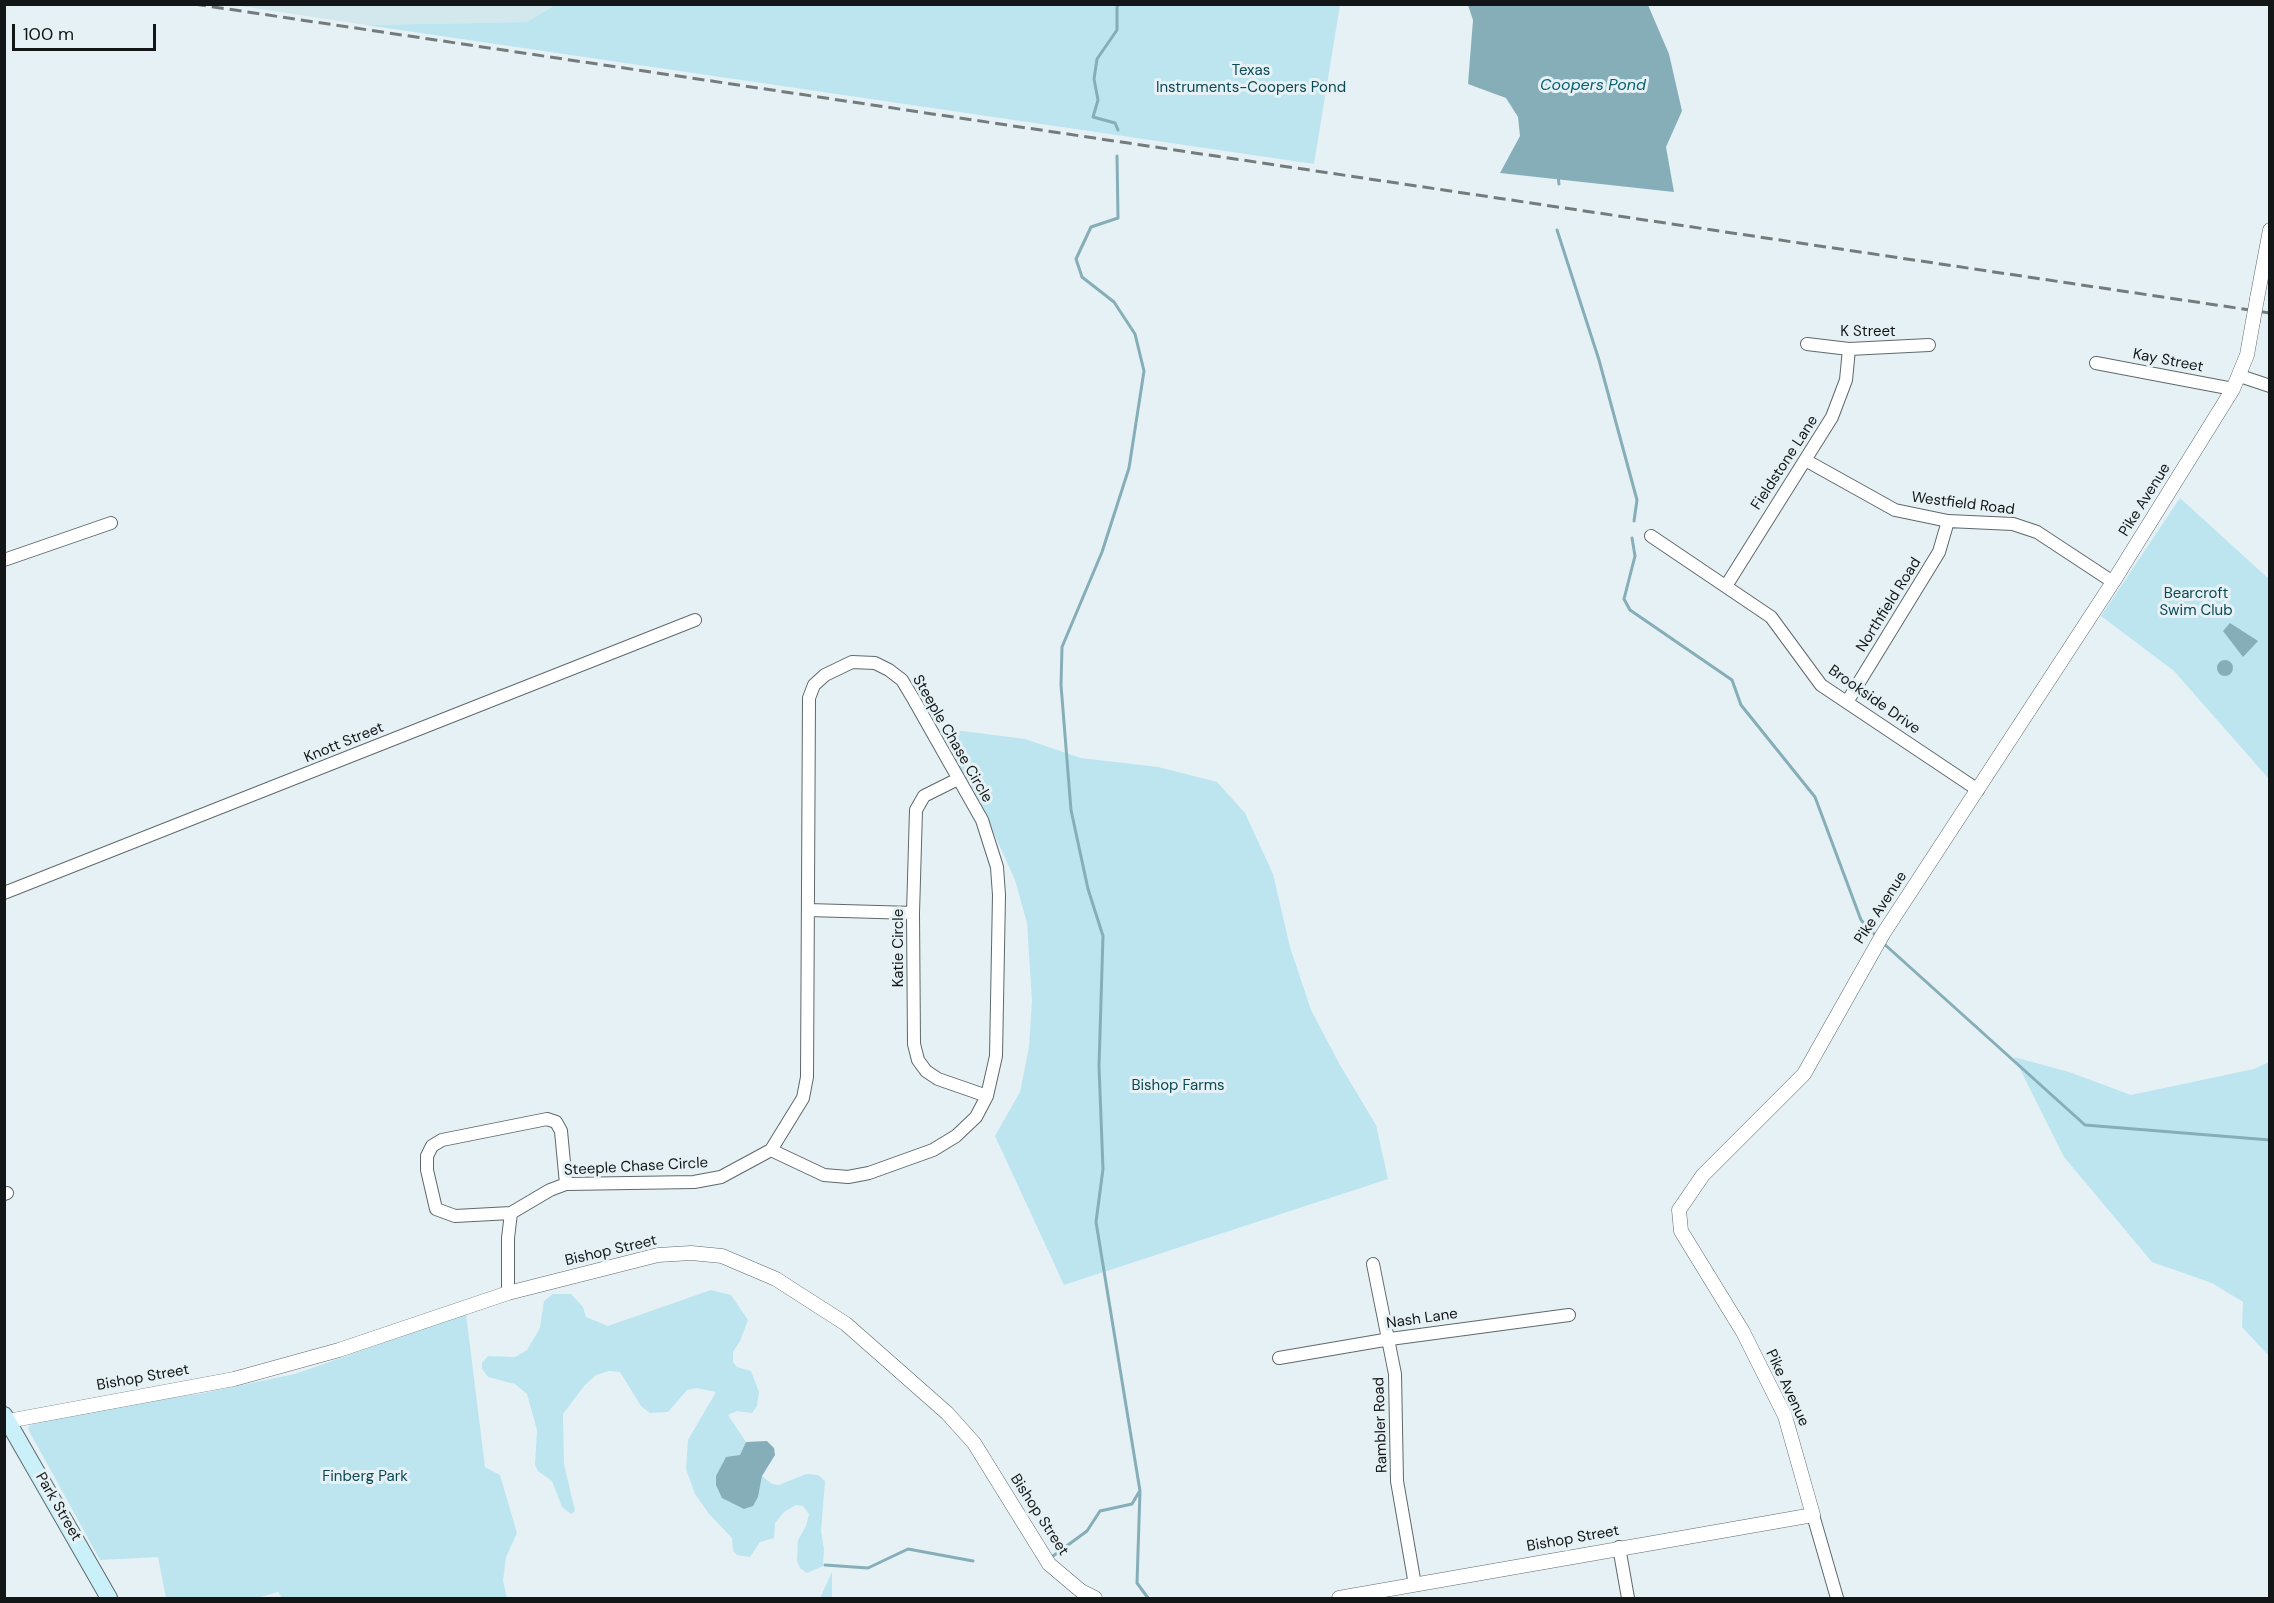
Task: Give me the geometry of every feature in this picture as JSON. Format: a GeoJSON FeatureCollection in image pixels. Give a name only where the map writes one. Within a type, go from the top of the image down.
{"type":"FeatureCollection","features":[{"type":"Feature","properties":{"kind":"main road","name":"Park Street"},"geometry":{"type":"LineString","coordinates":[[6,1418],[110,1599]]}},
{"type":"Feature","properties":{"kind":"street","name":"Pike Avenue"},"geometry":{"type":"LineString","coordinates":[[1837,1599],[1785,1416],[1743,1332],[1681,1231],[1679,1210],[1702,1175],[1804,1074],[1880,939],[2113,582],[2236,383],[2247,355],[2270,231]]}},
{"type":"Feature","properties":{"kind":"street","name":"K Street"},"geometry":{"type":"LineString","coordinates":[[1807,344],[1849,349],[1929,345]]}},
{"type":"Feature","properties":{"kind":"street","name":"Fieldstone Lane"},"geometry":{"type":"LineString","coordinates":[[1726,586],[1807,461],[1839,401],[1846,380],[1849,349]]}},
{"type":"Feature","properties":{"kind":"street","name":"Kay Street"},"geometry":{"type":"LineString","coordinates":[[2096,363],[2270,386]]}},
{"type":"Feature","properties":{"kind":"street","name":"Westfield Road"},"geometry":{"type":"LineString","coordinates":[[1807,461],[1895,510],[1948,521],[2013,524],[2037,532],[2113,582]]}},
{"type":"Feature","properties":{"kind":"street","name":"Northfield Road"},"geometry":{"type":"LineString","coordinates":[[1847,702],[1940,552],[1948,521]]}},
{"type":"Feature","properties":{"kind":"street"},"geometry":{"type":"LineString","coordinates":[[4,560],[111,523]]}},
{"type":"Feature","properties":{"kind":"street","name":"Brookside Drive"},"geometry":{"type":"LineString","coordinates":[[1651,536],[1771,617],[1821,685],[1978,790]]}},
{"type":"Feature","properties":{"kind":"street","name":"Knott Street"},"geometry":{"type":"LineString","coordinates":[[4,894],[695,620]]}},
{"type":"Feature","properties":{"kind":"street","name":"Steeple Chase Circle"},"geometry":{"type":"LineString","coordinates":[[511,1213],[550,1190],[566,1184],[694,1182],[721,1177],[771,1150],[803,1098],[807,1077],[808,711],[814,685],[825,675],[852,662],[875,663],[902,680],[914,700],[982,820],[997,867],[996,1056],[987,1096],[976,1117],[956,1136],[933,1150],[869,1173],[848,1177],[824,1175],[771,1150]]}},
{"type":"Feature","properties":{"kind":"street","name":"Katie Circle"},"geometry":{"type":"LineString","coordinates":[[958,779],[939,786],[919,801],[916,810],[913,913],[914,1044],[918,1060],[926,1071],[938,1079],[987,1096]]}},
{"type":"Feature","properties":{"kind":"street"},"geometry":{"type":"LineString","coordinates":[[808,910],[913,913]]}},
{"type":"Feature","properties":{"kind":"street"},"geometry":{"type":"LineString","coordinates":[[508,1293],[508,1238],[511,1213],[455,1216],[436,1209],[427,1170],[427,1156],[432,1146],[442,1140],[547,1119],[556,1122],[561,1131],[566,1184]]}},
{"type":"Feature","properties":{"kind":"street","name":"Bishop Street"},"geometry":{"type":"LineString","coordinates":[[6,1418],[234,1379],[339,1350],[508,1293],[658,1256],[691,1253],[722,1256],[776,1280],[846,1324],[947,1413],[974,1443],[1049,1564],[1080,1591],[1095,1599]]}},
{"type":"Feature","properties":{"kind":"street","name":"Rambler Road"},"geometry":{"type":"LineString","coordinates":[[1373,1264],[1390,1339],[1397,1403],[1397,1481],[1415,1584]]}},
{"type":"Feature","properties":{"kind":"street","name":"Nash Lane"},"geometry":{"type":"LineString","coordinates":[[1279,1358],[1390,1339],[1569,1315]]}},
{"type":"Feature","properties":{"kind":"street","name":"Bishop Street"},"geometry":{"type":"LineString","coordinates":[[1339,1599],[1619,1547],[1813,1515]]}},
{"type":"Feature","properties":{"kind":"street"},"geometry":{"type":"LineString","coordinates":[[1619,1547],[1628,1599]]}},
{"type":"Feature","properties":{"kind":"shaded area"},"geometry":{"type":"Polygon","coordinates":[[[234,5],[555,5],[527,22],[366,25],[234,5]]]}},
{"type":"Feature","properties":{"kind":"green space","name":"Texas Instruments-Coopers Pond"},"geometry":{"type":"Polygon","coordinates":[[[1340,4],[1314,164],[366,25],[527,22],[555,5],[1340,4]]]}},
{"type":"Feature","properties":{"kind":"green space","name":"Bearcroft Swim Club"},"geometry":{"type":"Polygon","coordinates":[[[2180,498],[2269,579],[2269,779],[2174,671],[2101,616],[2180,498]]]}},
{"type":"Feature","properties":{"kind":"green space","name":"Bishop Farms"},"geometry":{"type":"Polygon","coordinates":[[[928,731],[963,731],[1025,739],[1081,758],[1158,767],[1217,782],[1245,813],[1273,874],[1290,947],[1311,1010],[1340,1065],[1376,1125],[1388,1179],[1064,1285],[995,1136],[1020,1092],[1029,1047],[1032,1001],[1027,923],[1015,880],[979,800],[928,731]]]}},
{"type":"Feature","properties":{"kind":"green space"},"geometry":{"type":"Polygon","coordinates":[[[2014,1057],[2069,1072],[2131,1095],[2254,1069],[2269,1062],[2269,1356],[2242,1327],[2243,1302],[2212,1283],[2152,1262],[2064,1157],[2014,1057]]]}},
{"type":"Feature","properties":{"kind":"green space"},"geometry":{"type":"Polygon","coordinates":[[[711,1290],[731,1295],[748,1320],[733,1352],[733,1362],[737,1367],[751,1371],[759,1392],[757,1406],[752,1413],[737,1411],[728,1415],[746,1442],[740,1455],[758,1497],[762,1476],[772,1484],[779,1485],[806,1474],[818,1475],[825,1481],[821,1531],[824,1549],[823,1566],[807,1573],[800,1568],[797,1561],[798,1540],[806,1526],[809,1514],[803,1506],[796,1505],[784,1512],[775,1523],[774,1538],[760,1542],[750,1557],[737,1555],[733,1551],[732,1538],[710,1515],[695,1494],[686,1469],[688,1440],[716,1392],[696,1388],[687,1390],[668,1412],[650,1413],[641,1406],[620,1372],[609,1371],[596,1375],[584,1386],[563,1414],[564,1464],[575,1511],[571,1514],[562,1507],[552,1481],[538,1471],[535,1465],[537,1430],[527,1394],[515,1384],[488,1377],[482,1369],[482,1363],[488,1356],[515,1357],[527,1350],[540,1328],[544,1301],[553,1294],[571,1294],[583,1307],[586,1317],[608,1326],[711,1290]]]}},
{"type":"Feature","properties":{"kind":"green space","name":"Finberg Park"},"geometry":{"type":"Polygon","coordinates":[[[466,1314],[485,1467],[500,1475],[517,1533],[506,1557],[503,1581],[507,1598],[282,1598],[278,1592],[257,1598],[166,1598],[158,1557],[100,1560],[28,1429],[30,1425],[63,1416],[133,1402],[199,1394],[295,1374],[466,1314]]]}},
{"type":"Feature","properties":{"kind":"green space"},"geometry":{"type":"Polygon","coordinates":[[[832,1572],[832,1598],[820,1598],[832,1572]]]}},
{"type":"Feature","properties":{"kind":"water","name":"Coopers Pond"},"geometry":{"type":"Polygon","coordinates":[[[1468,5],[1648,5],[1669,54],[1682,111],[1666,147],[1674,192],[1500,173],[1520,136],[1518,117],[1506,98],[1468,84],[1473,20],[1468,5]]]}},
{"type":"Feature","properties":{"kind":"water"},"geometry":{"type":"Polygon","coordinates":[[[2230,623],[2258,641],[2243,657],[2223,631],[2230,623]]]}},
{"type":"Feature","properties":{"kind":"water"},"geometry":{"type":"Polygon","coordinates":[[[2225,660],[2233,668],[2225,676],[2217,668],[2225,660]]]}},
{"type":"Feature","properties":{"kind":"water"},"geometry":{"type":"Polygon","coordinates":[[[767,1441],[774,1448],[775,1455],[762,1476],[758,1497],[753,1506],[744,1509],[722,1498],[716,1485],[716,1476],[726,1457],[740,1455],[746,1442],[767,1441]]]}},
{"type":"Feature","properties":{"kind":"waterway"},"geometry":{"type":"LineString","coordinates":[[1118,130],[1115,123],[1093,117],[1098,100],[1094,79],[1097,59],[1117,30],[1119,4]]}},
{"type":"Feature","properties":{"kind":"waterway"},"geometry":{"type":"LineString","coordinates":[[1117,156],[1118,218],[1091,227],[1076,259],[1082,277],[1114,302],[1135,334],[1144,371],[1129,468],[1102,552],[1062,647],[1061,685],[1071,810],[1088,889],[1103,936],[1099,1066],[1103,1169],[1096,1222],[1140,1491],[1137,1583],[1148,1598]]}},
{"type":"Feature","properties":{"kind":"waterway"},"geometry":{"type":"LineString","coordinates":[[1558,176],[1559,184]]}},
{"type":"Feature","properties":{"kind":"waterway"},"geometry":{"type":"LineString","coordinates":[[1557,230],[1599,360],[1637,500],[1634,521]]}},
{"type":"Feature","properties":{"kind":"waterway"},"geometry":{"type":"LineString","coordinates":[[1632,538],[1635,556],[1624,599],[1630,610],[1732,680],[1741,705],[1815,797],[1861,920],[1877,937]]}},
{"type":"Feature","properties":{"kind":"waterway"},"geometry":{"type":"LineString","coordinates":[[1882,942],[2085,1125],[2270,1140]]}},
{"type":"Feature","properties":{"kind":"waterway"},"geometry":{"type":"LineString","coordinates":[[1053,1556],[1087,1531],[1100,1511],[1132,1504],[1139,1492]]}},
{"type":"Feature","properties":{"kind":"waterway"},"geometry":{"type":"LineString","coordinates":[[825,1565],[868,1568],[908,1549],[973,1561]]}},
{"type":"Feature","properties":{"kind":"railway"},"geometry":{"type":"LineString","coordinates":[[194,4],[2270,313]]}}]}
